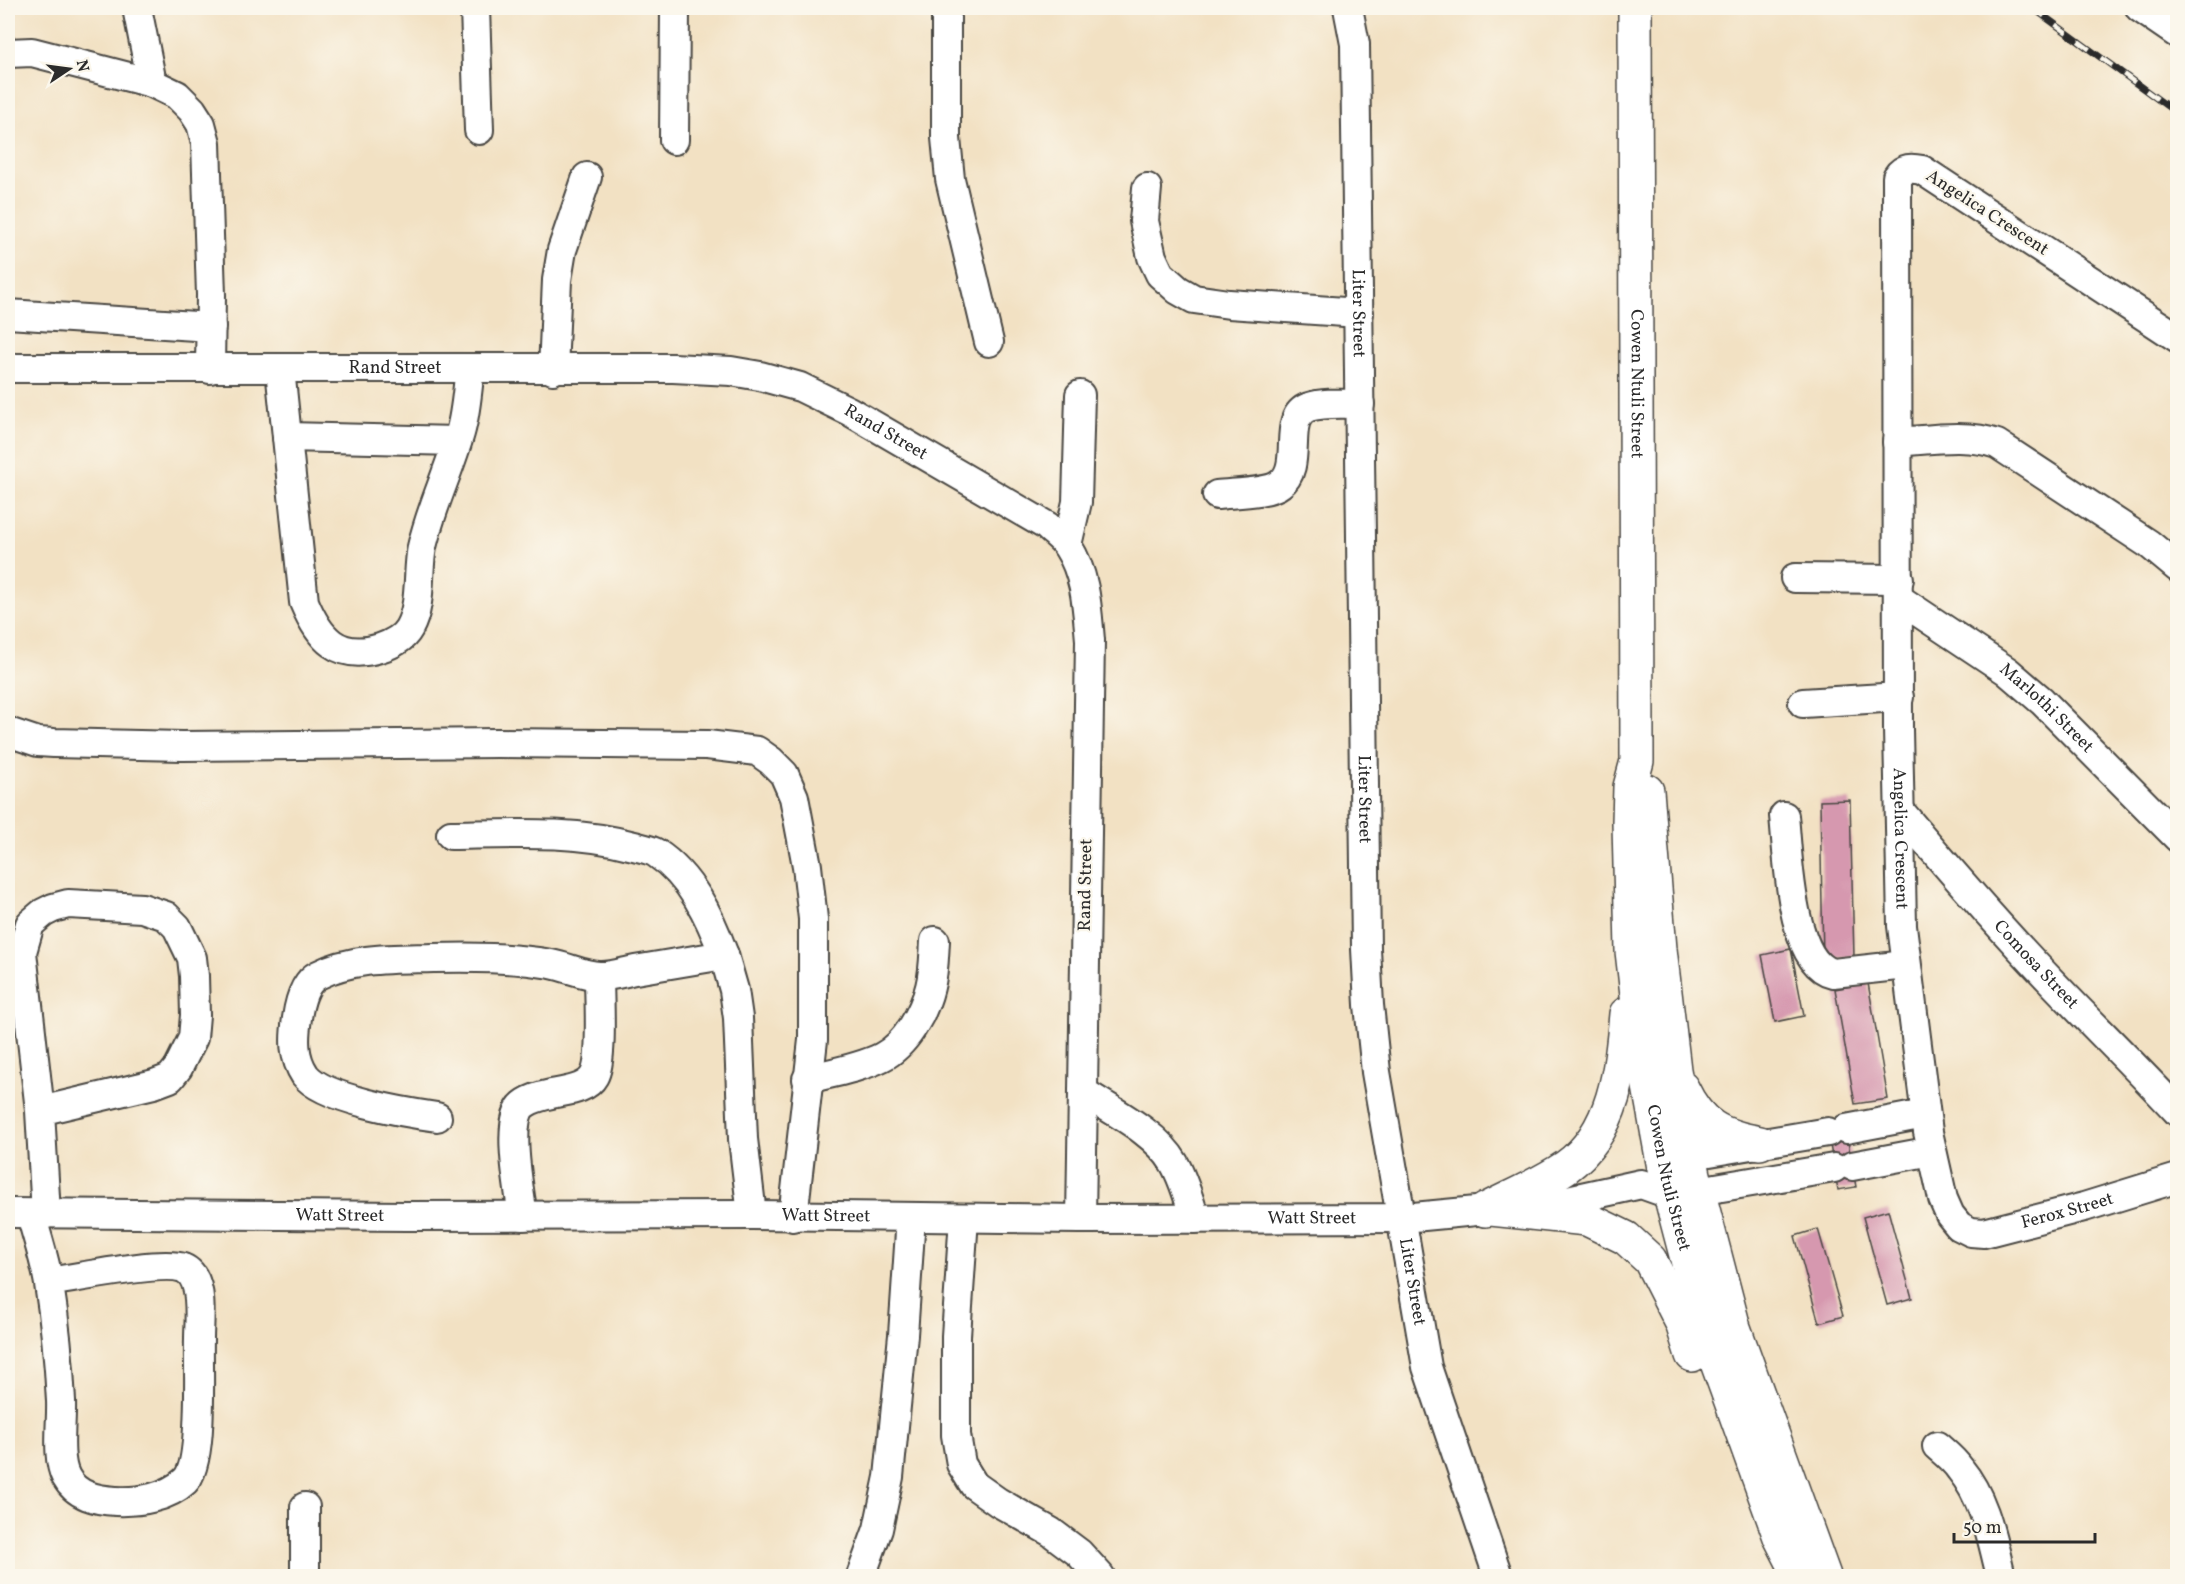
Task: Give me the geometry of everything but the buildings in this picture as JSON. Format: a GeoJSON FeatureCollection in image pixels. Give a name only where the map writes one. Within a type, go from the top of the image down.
{"type":"FeatureCollection","features":[{"type":"Feature","properties":{"kind":"highway","name":"Cowen Ntuli Street"},"geometry":{"type":"LineString","coordinates":[[1635,8],[1638,314],[1637,761],[1629,787],[1628,864],[1632,951],[1645,1064],[1676,1157]]}},
{"type":"Feature","properties":{"kind":"highway","name":"Cowen Ntuli Street"},"geometry":{"type":"LineString","coordinates":[[1637,761],[1646,786],[1650,813],[1660,949],[1674,1070],[1676,1157],[1669,1190],[1707,1335],[1780,1537],[1800,1576]]}},
{"type":"Feature","properties":{"kind":"highway"},"geometry":{"type":"LineString","coordinates":[[1488,1210],[1567,1166],[1594,1139],[1604,1122],[1618,1075],[1632,951]]}},
{"type":"Feature","properties":{"kind":"highway"},"geometry":{"type":"LineString","coordinates":[[1674,1070],[1698,1115],[1711,1127],[1726,1135],[1760,1143]]}},
{"type":"Feature","properties":{"kind":"highway","name":"Cowen Ntuli Street"},"geometry":{"type":"LineString","coordinates":[[1669,1190],[1734,1328],[1824,1576]]}},
{"type":"Feature","properties":{"kind":"highway"},"geometry":{"type":"LineString","coordinates":[[1488,1210],[1587,1219],[1626,1238],[1650,1260],[1682,1323],[1703,1389],[1733,1456],[1755,1498],[1780,1537]]}},
{"type":"Feature","properties":{"kind":"street"},"geometry":{"type":"LineString","coordinates":[[137,8],[152,83]]}},
{"type":"Feature","properties":{"kind":"street"},"geometry":{"type":"LineString","coordinates":[[475,8],[479,130]]}},
{"type":"Feature","properties":{"kind":"street"},"geometry":{"type":"LineString","coordinates":[[674,140],[675,8]]}},
{"type":"Feature","properties":{"kind":"street"},"geometry":{"type":"LineString","coordinates":[[946,8],[946,138],[950,179],[989,342]]}},
{"type":"Feature","properties":{"kind":"street","name":"Liter Street"},"geometry":{"type":"LineString","coordinates":[[1348,8],[1355,44],[1366,949],[1369,1005],[1376,1072],[1427,1367],[1498,1576]]}},
{"type":"Feature","properties":{"kind":"street"},"geometry":{"type":"LineString","coordinates":[[2140,8],[2178,34]]}},
{"type":"Feature","properties":{"kind":"street"},"geometry":{"type":"LineString","coordinates":[[8,52],[32,52],[152,83],[177,94],[201,124],[206,143],[210,369]]}},
{"type":"Feature","properties":{"kind":"street","name":"Angelica Crescent"},"geometry":{"type":"LineString","coordinates":[[1959,1226],[1950,1215],[1943,1199],[1925,1114],[1902,926],[1897,177],[1909,168],[1922,170],[2178,338]]}},
{"type":"Feature","properties":{"kind":"street"},"geometry":{"type":"LineString","coordinates":[[554,370],[557,280],[561,250],[587,177]]}},
{"type":"Feature","properties":{"kind":"street"},"geometry":{"type":"LineString","coordinates":[[1147,189],[1144,221],[1152,257],[1160,274],[1178,290],[1194,299],[1229,304],[1359,313]]}},
{"type":"Feature","properties":{"kind":"street"},"geometry":{"type":"LineString","coordinates":[[8,314],[211,327]]}},
{"type":"Feature","properties":{"kind":"street","name":"Rand Street"},"geometry":{"type":"LineString","coordinates":[[8,368],[554,370],[673,368],[731,371],[800,387],[849,411],[1047,526],[1067,545],[1080,570],[1087,603],[1090,640],[1081,1219]]}},
{"type":"Feature","properties":{"kind":"street"},"geometry":{"type":"LineString","coordinates":[[280,369],[304,602],[311,619],[327,639],[345,651],[358,653],[391,645],[403,637],[412,623],[422,546],[457,441],[470,369]]}},
{"type":"Feature","properties":{"kind":"street"},"geometry":{"type":"LineString","coordinates":[[1067,545],[1077,502],[1080,395]]}},
{"type":"Feature","properties":{"kind":"street"},"geometry":{"type":"LineString","coordinates":[[1217,495],[1269,489],[1280,485],[1288,474],[1291,464],[1294,422],[1302,411],[1320,405],[1360,404]]}},
{"type":"Feature","properties":{"kind":"street"},"geometry":{"type":"LineString","coordinates":[[287,437],[457,441]]}},
{"type":"Feature","properties":{"kind":"street"},"geometry":{"type":"LineString","coordinates":[[1897,442],[1968,439],[1987,440],[1996,444],[2149,544],[2178,568]]}},
{"type":"Feature","properties":{"kind":"street"},"geometry":{"type":"LineString","coordinates":[[1796,578],[1899,589]]}},
{"type":"Feature","properties":{"kind":"street","name":"Marlothi Street"},"geometry":{"type":"LineString","coordinates":[[1899,589],[2042,700],[2178,838]]}},
{"type":"Feature","properties":{"kind":"street"},"geometry":{"type":"LineString","coordinates":[[1803,703],[1899,697]]}},
{"type":"Feature","properties":{"kind":"street"},"geometry":{"type":"LineString","coordinates":[[8,732],[29,740],[54,743],[182,746],[486,743],[696,745],[757,751],[784,774],[794,797],[807,866],[813,919],[813,1040],[793,1217]]}},
{"type":"Feature","properties":{"kind":"street","name":"Comosa Street"},"geometry":{"type":"LineString","coordinates":[[1901,812],[1965,887],[2042,971],[2178,1112]]}},
{"type":"Feature","properties":{"kind":"street"},"geometry":{"type":"LineString","coordinates":[[1784,816],[1794,909],[1801,937],[1818,966],[1833,974],[1906,965]]}},
{"type":"Feature","properties":{"kind":"street"},"geometry":{"type":"LineString","coordinates":[[451,835],[535,834],[620,842],[654,851],[670,864],[688,884],[715,930],[734,990],[738,1018],[743,1139],[752,1215]]}},
{"type":"Feature","properties":{"kind":"street"},"geometry":{"type":"LineString","coordinates":[[40,1111],[154,1084],[170,1078],[178,1068],[193,1038],[194,976],[192,958],[186,942],[177,927],[166,916],[142,908],[68,904],[52,908],[30,924],[22,952],[40,1111],[28,1214],[49,1282],[61,1402],[62,1458],[65,1476],[75,1489],[95,1499],[140,1500],[156,1497],[172,1490],[186,1480],[193,1465],[197,1438],[200,1305],[196,1282],[184,1268],[173,1266],[49,1282]]}},
{"type":"Feature","properties":{"kind":"street"},"geometry":{"type":"LineString","coordinates":[[807,1079],[883,1057],[897,1047],[923,1008],[931,986],[935,941]]}},
{"type":"Feature","properties":{"kind":"street"},"geometry":{"type":"LineString","coordinates":[[437,1117],[368,1104],[318,1085],[306,1076],[298,1059],[294,1042],[298,1009],[305,989],[314,977],[363,961],[457,958],[521,960],[553,964],[599,976],[724,955]]}},
{"type":"Feature","properties":{"kind":"street"},"geometry":{"type":"LineString","coordinates":[[523,1216],[514,1139],[517,1112],[523,1105],[536,1099],[586,1084],[595,1075],[598,1047],[599,976]]}},
{"type":"Feature","properties":{"kind":"street"},"geometry":{"type":"LineString","coordinates":[[1083,1092],[1150,1136],[1165,1150],[1182,1180],[1195,1219]]}},
{"type":"Feature","properties":{"kind":"street"},"geometry":{"type":"LineString","coordinates":[[1669,1190],[1676,1157],[1925,1114]]}},
{"type":"Feature","properties":{"kind":"street","name":"Watt Street"},"geometry":{"type":"LineString","coordinates":[[28,1214],[752,1215],[1081,1219],[1403,1218],[1669,1190],[1843,1167],[1932,1150]]}},
{"type":"Feature","properties":{"kind":"street","name":"Ferox Street"},"geometry":{"type":"LineString","coordinates":[[1959,1226],[1971,1232],[1995,1232],[2084,1208],[2178,1178]]}},
{"type":"Feature","properties":{"kind":"street"},"geometry":{"type":"LineString","coordinates":[[861,1576],[878,1529],[889,1477],[903,1335],[911,1217]]}},
{"type":"Feature","properties":{"kind":"street"},"geometry":{"type":"LineString","coordinates":[[964,1218],[956,1336],[956,1435],[961,1464],[974,1485],[998,1502],[1051,1532],[1079,1553],[1100,1576]]}},
{"type":"Feature","properties":{"kind":"street"},"geometry":{"type":"LineString","coordinates":[[1937,1446],[1961,1469],[1977,1496],[1987,1522],[2001,1576]]}},
{"type":"Feature","properties":{"kind":"street"},"geometry":{"type":"LineString","coordinates":[[305,1507],[305,1576]]}},
{"type":"Feature","properties":{"kind":"railway"},"geometry":{"type":"LineString","coordinates":[[2033,8],[2178,114]]}}]}
